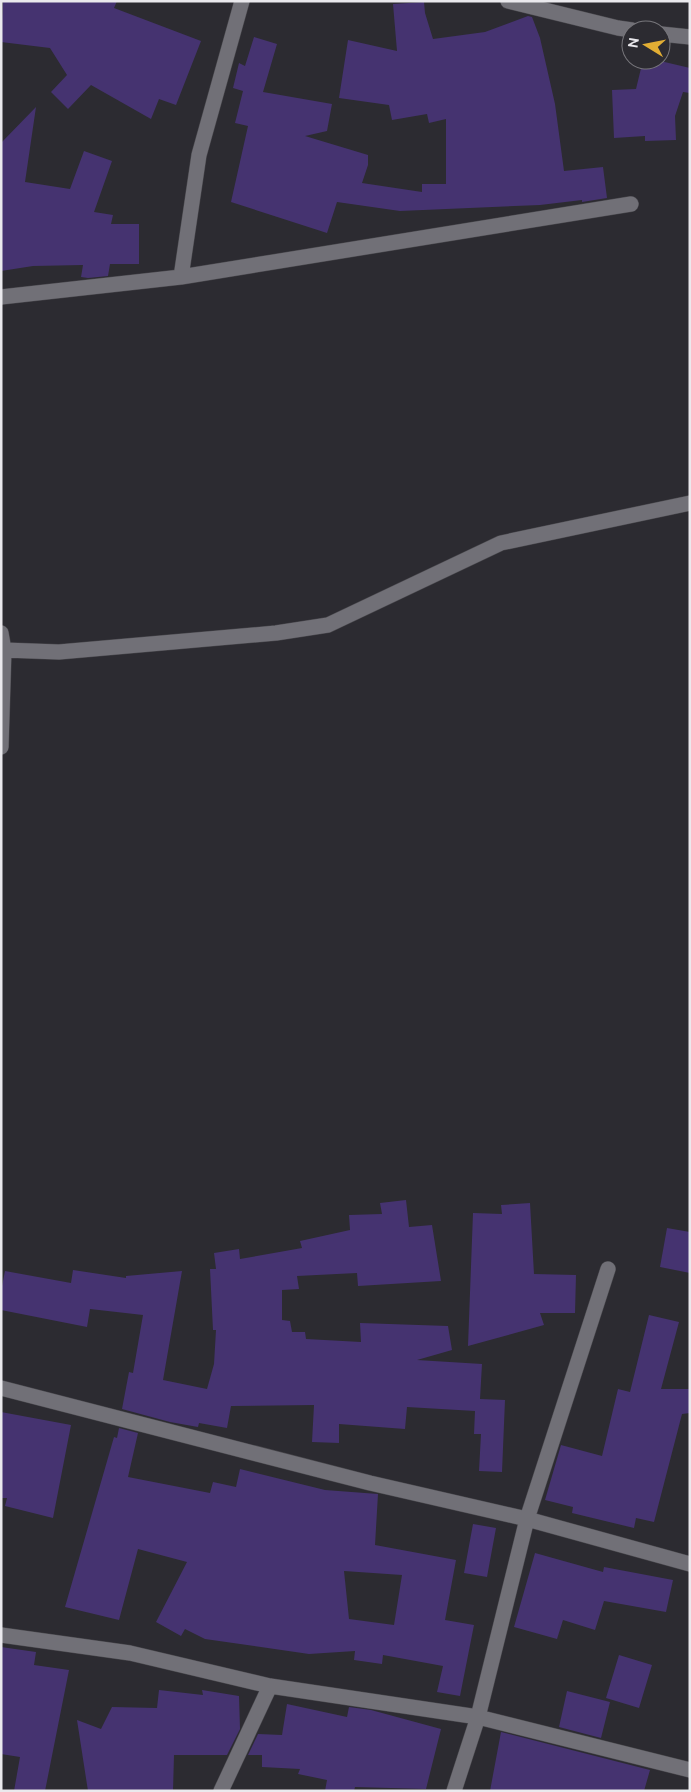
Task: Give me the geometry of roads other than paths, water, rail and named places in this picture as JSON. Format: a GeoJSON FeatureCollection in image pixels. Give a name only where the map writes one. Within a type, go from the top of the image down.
{"type":"FeatureCollection","features":[{"type":"Feature","properties":{"kind":"street"},"geometry":{"type":"LineString","coordinates":[[181,277],[199,155],[242,1]]}},
{"type":"Feature","properties":{"kind":"street"},"geometry":{"type":"LineString","coordinates":[[508,1],[621,28]]}},
{"type":"Feature","properties":{"kind":"street"},"geometry":{"type":"LineString","coordinates":[[671,35],[690,37]]}},
{"type":"Feature","properties":{"kind":"street"},"geometry":{"type":"LineString","coordinates":[[1,297],[181,277],[631,204]]}},
{"type":"Feature","properties":{"kind":"street"},"geometry":{"type":"LineString","coordinates":[[4,650],[59,652],[276,633],[328,625],[501,543],[690,502]]}},
{"type":"Feature","properties":{"kind":"street"},"geometry":{"type":"LineString","coordinates":[[1,633],[4,650],[1,747]]}},
{"type":"Feature","properties":{"kind":"street"},"geometry":{"type":"LineString","coordinates":[[454,1791],[478,1717],[527,1519],[608,1269]]}},
{"type":"Feature","properties":{"kind":"street"},"geometry":{"type":"LineString","coordinates":[[1,1388],[361,1481],[527,1519],[690,1564]]}},
{"type":"Feature","properties":{"kind":"street"},"geometry":{"type":"LineString","coordinates":[[1,1635],[130,1653],[270,1686],[478,1717],[690,1770]]}},
{"type":"Feature","properties":{"kind":"street"},"geometry":{"type":"LineString","coordinates":[[222,1791],[270,1686]]}}]}
